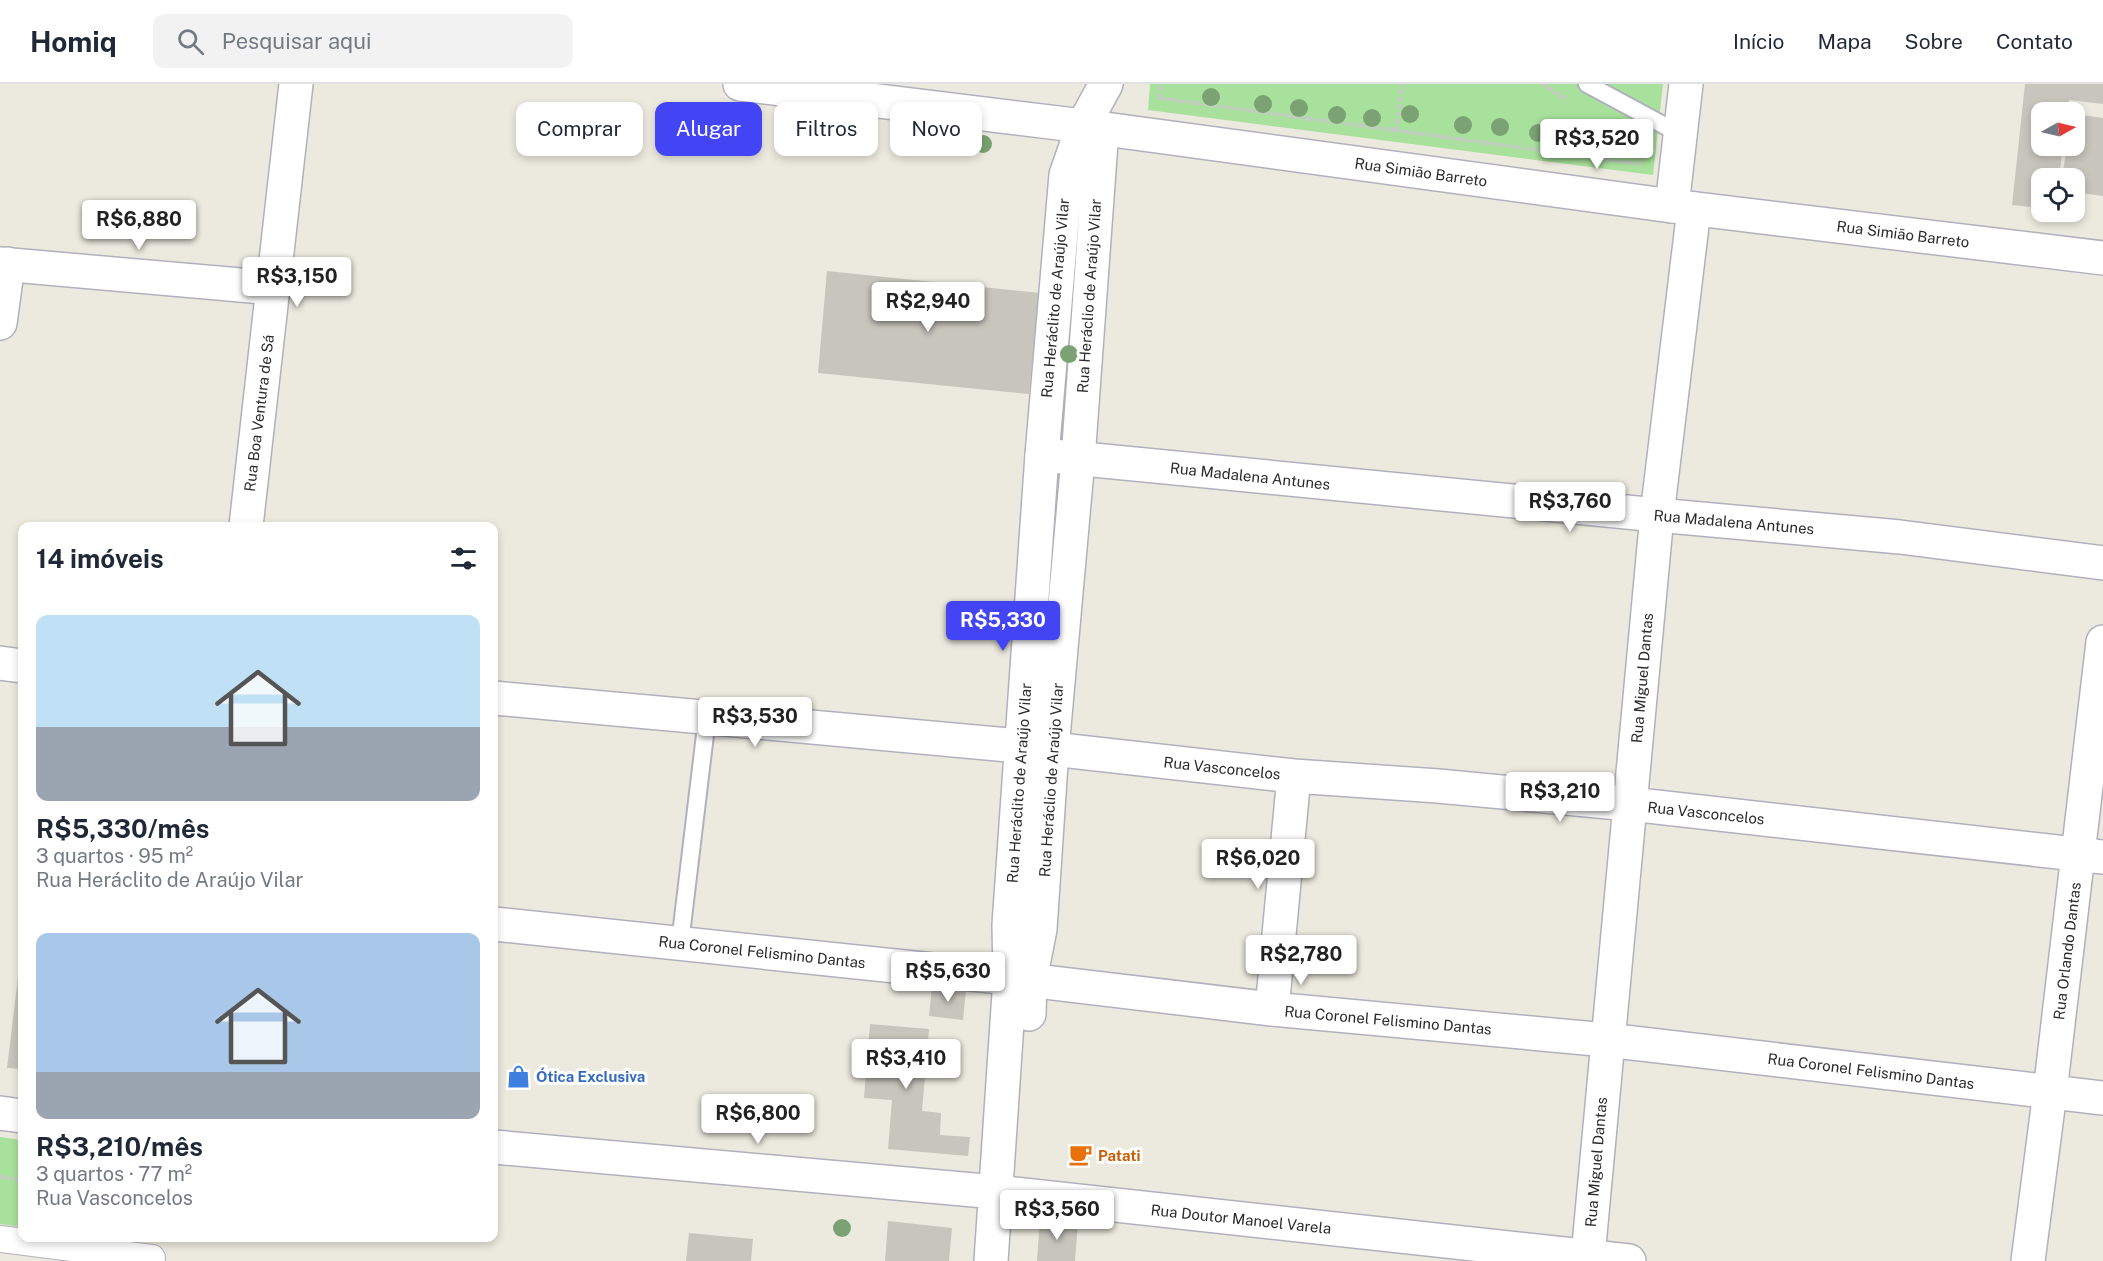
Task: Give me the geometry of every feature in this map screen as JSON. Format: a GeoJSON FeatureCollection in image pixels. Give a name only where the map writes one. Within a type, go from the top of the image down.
{"type":"FeatureCollection","features":[{"type":"Feature","properties":{"kind":"street","name":"Rua Boa Ventura de Sá"},"geometry":{"type":"LineString","coordinates":[[246,522],[296,84]]}},
{"type":"Feature","properties":{"kind":"street","name":"Rua Simião Barreto"},"geometry":{"type":"LineString","coordinates":[[740,84],[1093,127],[1683,207],[2103,258]]}},
{"type":"Feature","properties":{"kind":"street","name":"Rua Heráclio de Araújo Vilar"},"geometry":{"type":"LineString","coordinates":[[1037,748],[1078,459],[1093,127],[1107,84]]}},
{"type":"Feature","properties":{"kind":"street","name":"Rua Miguel Dantas"},"geometry":{"type":"LineString","coordinates":[[1588,1256],[1657,515],[1683,207],[1680,134],[1686,84]]}},
{"type":"Feature","properties":{"kind":"street","name":"Rua Heráclito de Araújo Vilar"},"geometry":{"type":"LineString","coordinates":[[1020,979],[1009,925],[1037,748],[1042,456],[1065,175],[1093,127]]}},
{"type":"Feature","properties":{"kind":"street"},"geometry":{"type":"LineString","coordinates":[[0,323],[4,264],[274,288]]}},
{"type":"Feature","properties":{"kind":"street","name":"Rua Madalena Antunes"},"geometry":{"type":"LineString","coordinates":[[1042,456],[1900,537],[2103,563]]}},
{"type":"Feature","properties":{"kind":"street","name":"Rua Orlando Dantas"},"geometry":{"type":"LineString","coordinates":[[2028,1261],[2050,1092],[2091,855],[2103,642]]}},
{"type":"Feature","properties":{"kind":"street"},"geometry":{"type":"LineString","coordinates":[[0,663],[18,665]]}},
{"type":"Feature","properties":{"kind":"street","name":"Rua Vasconcelos"},"geometry":{"type":"LineString","coordinates":[[498,698],[1037,748],[1294,776],[1438,786],[1630,804],[2091,855]]}},
{"type":"Feature","properties":{"kind":"street"},"geometry":{"type":"LineString","coordinates":[[1272,1009],[1294,776]]}},
{"type":"Feature","properties":{"kind":"street","name":"Rua Coronel Felismino Dantas"},"geometry":{"type":"LineString","coordinates":[[498,924],[1020,979],[1272,1009],[1607,1040],[2103,1098]]}},
{"type":"Feature","properties":{"kind":"street"},"geometry":{"type":"LineString","coordinates":[[1014,1261],[1007,1193],[1020,979]]}},
{"type":"Feature","properties":{"kind":"street"},"geometry":{"type":"LineString","coordinates":[[0,1113],[18,1115]]}},
{"type":"Feature","properties":{"kind":"street","name":"Rua Doutor Manoel Varela"},"geometry":{"type":"LineString","coordinates":[[498,1148],[1007,1193],[1629,1261]]}},
{"type":"Feature","properties":{"kind":"street"},"geometry":{"type":"LineString","coordinates":[[991,1261],[1007,1193]]}},
{"type":"Feature","properties":{"kind":"street"},"geometry":{"type":"LineString","coordinates":[[0,1239],[18,1241]]}},
{"type":"Feature","properties":{"kind":"street"},"geometry":{"type":"LineString","coordinates":[[35,1242],[153,1252]]}},
{"type":"Feature","properties":{"kind":"lane"},"geometry":{"type":"LineString","coordinates":[[1587,84],[1680,134]]}},
{"type":"Feature","properties":{"kind":"lane"},"geometry":{"type":"LineString","coordinates":[[680,943],[707,718]]}},
{"type":"Feature","properties":{"kind":"path"},"geometry":{"type":"LineString","coordinates":[[1161,84],[1159,98],[1641,164],[1642,147]]}},
{"type":"Feature","properties":{"kind":"path"},"geometry":{"type":"LineString","coordinates":[[1396,131],[1402,84]]}},
{"type":"Feature","properties":{"kind":"path"},"geometry":{"type":"LineString","coordinates":[[0,1177],[18,1179]]}},
{"type":"Feature","properties":{"kind":"green space"},"geometry":{"type":"Polygon","coordinates":[[[1150,84],[1663,84],[1653,175],[1148,110],[1150,84]]]}},
{"type":"Feature","properties":{"kind":"green space"},"geometry":{"type":"Polygon","coordinates":[[[0,1137],[18,1139],[18,1226],[0,1224],[0,1137]]]}},
{"type":"Feature","properties":{"kind":"building"},"geometry":{"type":"Polygon","coordinates":[[[2025,84],[2103,84],[2103,104],[2069,100],[2069,102],[2031,102],[2031,156],[2062,156],[2060,168],[2031,168],[2031,207],[2012,205],[2025,84]]]}},
{"type":"Feature","properties":{"kind":"building"},"geometry":{"type":"Polygon","coordinates":[[[2085,116],[2103,118],[2103,196],[2085,194],[2085,168],[2064,168],[2065,156],[2085,156],[2085,116]]]}},
{"type":"Feature","properties":{"kind":"building"},"geometry":{"type":"Polygon","coordinates":[[[827,271],[1039,293],[1029,394],[818,373],[827,271]]]}},
{"type":"Feature","properties":{"kind":"building"},"geometry":{"type":"Polygon","coordinates":[[[18,978],[18,1069],[7,1068],[18,978]]]}},
{"type":"Feature","properties":{"kind":"building"},"geometry":{"type":"Polygon","coordinates":[[[932,987],[966,990],[963,1020],[929,1016],[932,987]]]}},
{"type":"Feature","properties":{"kind":"building"},"geometry":{"type":"Polygon","coordinates":[[[870,1024],[929,1029],[922,1111],[941,1113],[940,1135],[970,1137],[968,1156],[888,1149],[892,1100],[864,1098],[870,1024]]]}},
{"type":"Feature","properties":{"kind":"building"},"geometry":{"type":"Polygon","coordinates":[[[1040,1219],[1078,1222],[1075,1261],[1037,1261],[1040,1219]]]}},
{"type":"Feature","properties":{"kind":"building"},"geometry":{"type":"Polygon","coordinates":[[[888,1221],[952,1228],[949,1261],[885,1261],[888,1221]]]}},
{"type":"Feature","properties":{"kind":"building"},"geometry":{"type":"Polygon","coordinates":[[[689,1233],[753,1239],[751,1261],[686,1261],[689,1233]]]}},
{"type":"Feature","properties":{"kind":"place","name":"Ótica Exclusiva"},"geometry":{"type":"Point","coordinates":[518,1076]}},
{"type":"Feature","properties":{"kind":"place","name":"Patati"},"geometry":{"type":"Point","coordinates":[1080,1155]}}]}
